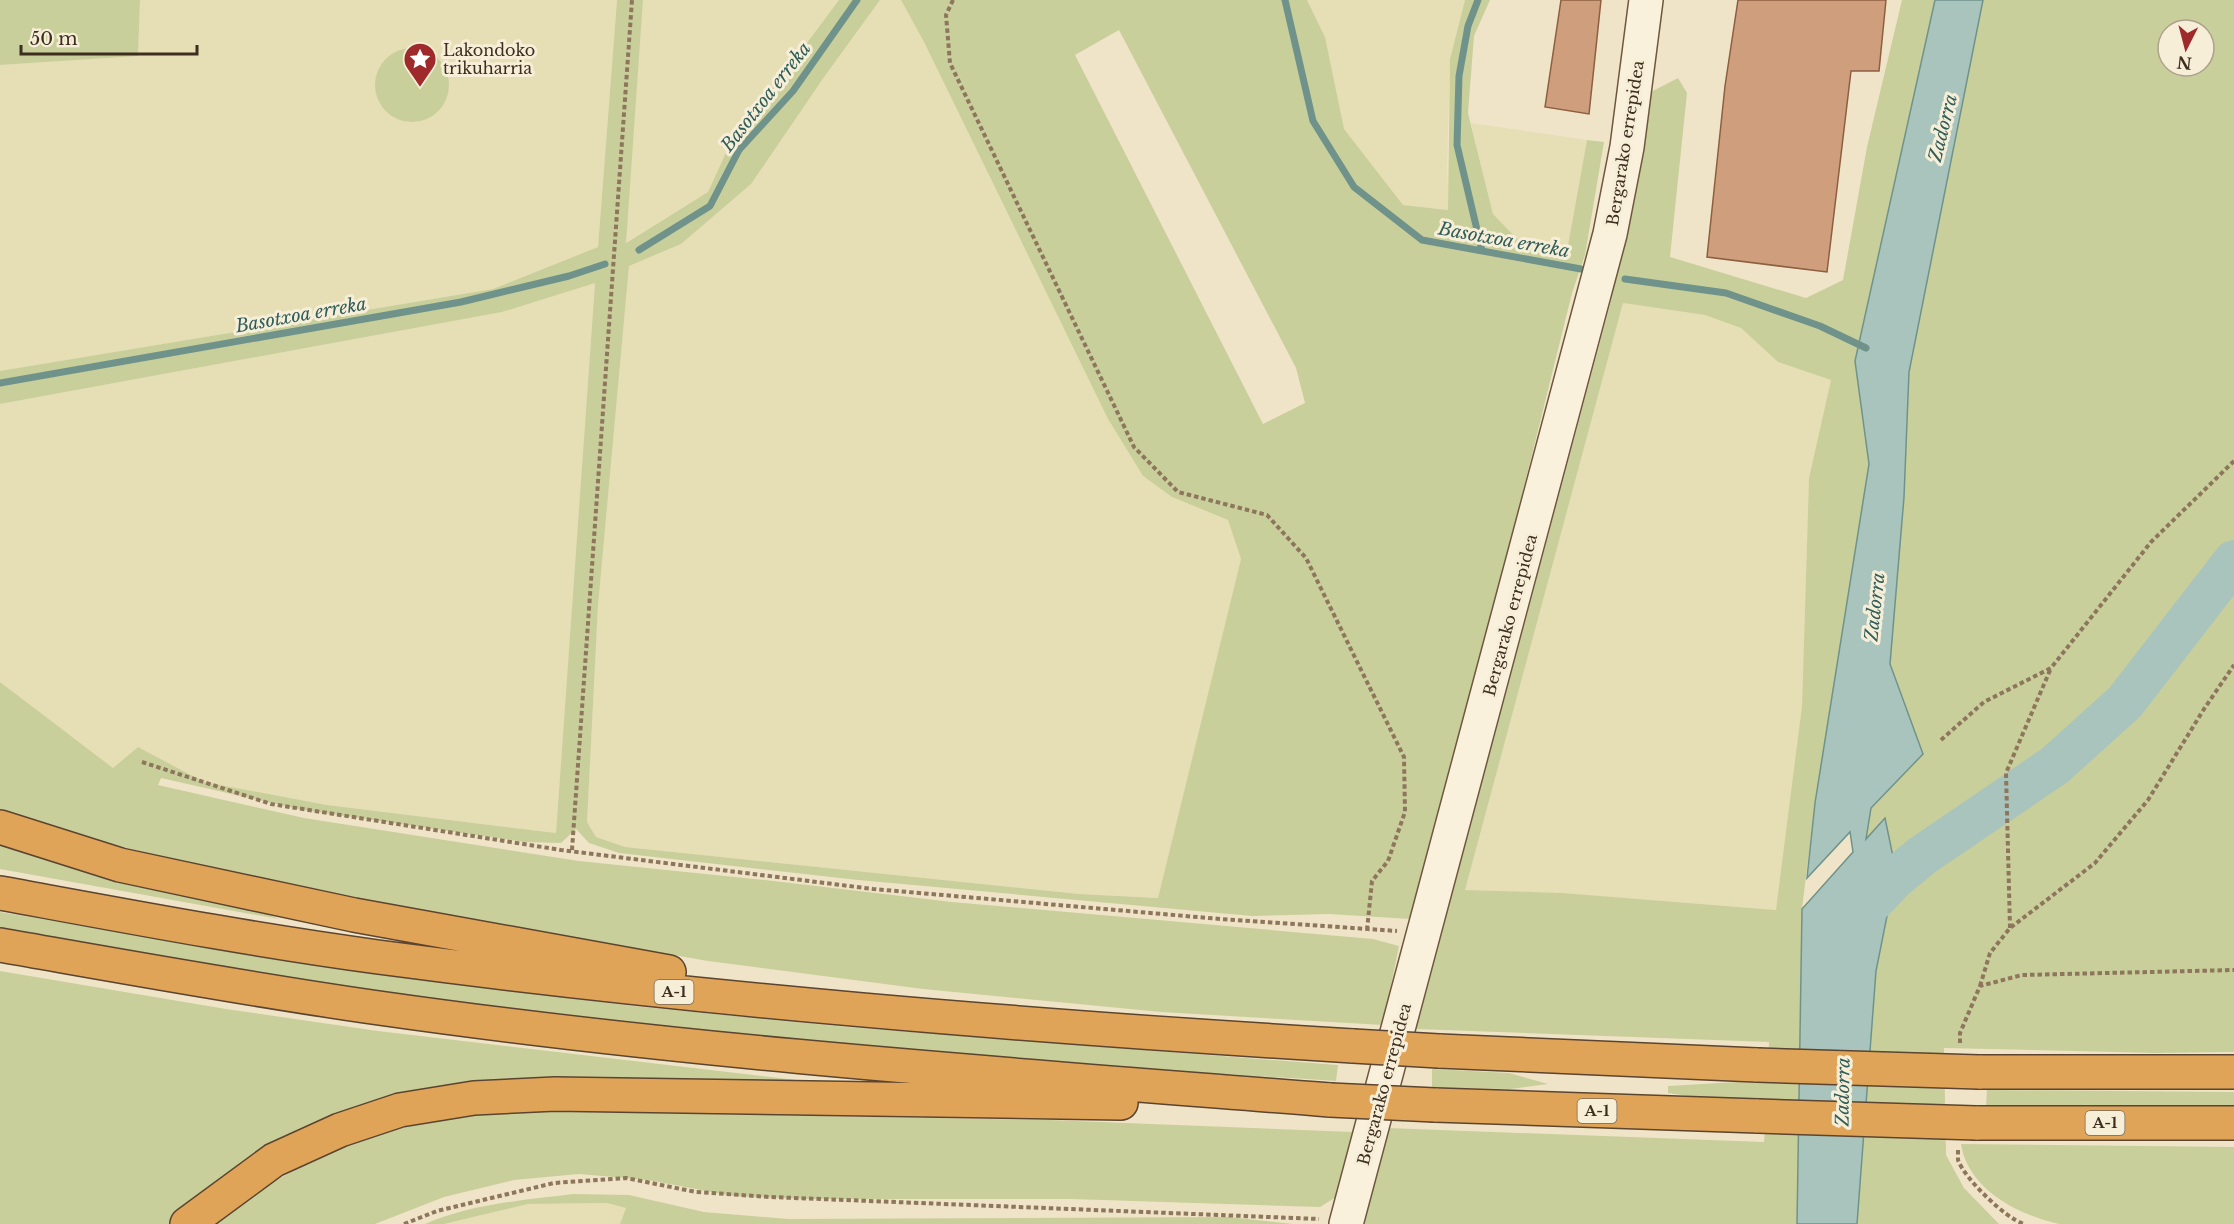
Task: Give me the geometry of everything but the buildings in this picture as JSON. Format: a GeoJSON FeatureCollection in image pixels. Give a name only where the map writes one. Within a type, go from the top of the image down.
{"type":"FeatureCollection","features":[{"type":"Feature","properties":{"kind":"highway"},"geometry":{"type":"LineString","coordinates":[[0,827],[120,865],[354,915],[904,1015]]}},
{"type":"Feature","properties":{"kind":"highway","name":"A-1"},"geometry":{"type":"LineString","coordinates":[[0,893],[171,924],[374,956],[617,987],[904,1015],[1104,1031],[1353,1046],[1757,1065],[1979,1072],[2234,1072]]}},
{"type":"Feature","properties":{"kind":"highway","name":"A-1"},"geometry":{"type":"LineString","coordinates":[[0,945],[379,1008],[601,1035],[879,1064],[1330,1100],[1976,1123],[2234,1123]]}},
{"type":"Feature","properties":{"kind":"highway"},"geometry":{"type":"LineString","coordinates":[[187,1224],[274,1160],[340,1130],[400,1110],[474,1098],[555,1094],[1111,1103],[1330,1100]]}},
{"type":"Feature","properties":{"kind":"street","name":"Bergarako errepidea"},"geometry":{"type":"LineString","coordinates":[[1347,1222],[1610,234],[1627,147],[1646,0]]}},
{"type":"Feature","properties":{"kind":"path"},"geometry":{"type":"LineString","coordinates":[[572,850],[632,0]]}},
{"type":"Feature","properties":{"kind":"path"},"geometry":{"type":"LineString","coordinates":[[953,0],[946,15],[950,63],[1134,447],[1178,492],[1267,515],[1306,558],[1404,757],[1405,812],[1388,861],[1372,881],[1366,930]]}},
{"type":"Feature","properties":{"kind":"path"},"geometry":{"type":"LineString","coordinates":[[2010,928],[2006,773],[2051,668],[2151,542],[2234,461]]}},
{"type":"Feature","properties":{"kind":"path"},"geometry":{"type":"LineString","coordinates":[[1960,1033],[1980,986],[1990,953],[2010,928],[2095,863],[2148,800],[2234,665]]}},
{"type":"Feature","properties":{"kind":"path"},"geometry":{"type":"LineString","coordinates":[[1941,740],[1984,702],[2051,668]]}},
{"type":"Feature","properties":{"kind":"path"},"geometry":{"type":"LineString","coordinates":[[142,762],[271,804],[572,850],[873,889],[1425,933]]}},
{"type":"Feature","properties":{"kind":"path"},"geometry":{"type":"LineString","coordinates":[[1980,986],[2022,975],[2234,970]]}},
{"type":"Feature","properties":{"kind":"path"},"geometry":{"type":"LineString","coordinates":[[1958,1159],[1981,1192],[2015,1223],[2024,1224]]}},
{"type":"Feature","properties":{"kind":"path"},"geometry":{"type":"LineString","coordinates":[[404,1224],[437,1211],[554,1184],[626,1178],[696,1192],[759,1196],[1347,1222]]}},
{"type":"Feature","properties":{"kind":"shaded area"},"geometry":{"type":"Polygon","coordinates":[[[140,0],[617,0],[598,247],[493,289],[0,371],[0,65],[138,56],[140,0]]]}},
{"type":"Feature","properties":{"kind":"shaded area"},"geometry":{"type":"Polygon","coordinates":[[[643,0],[839,0],[786,71],[735,133],[708,192],[625,243],[643,0]]]}},
{"type":"Feature","properties":{"kind":"shaded area"},"geometry":{"type":"Polygon","coordinates":[[[880,0],[901,0],[924,42],[1108,419],[1143,476],[1172,497],[1228,520],[1241,559],[1158,898],[1079,894],[625,847],[596,837],[587,822],[598,606],[629,266],[681,244],[822,80],[880,0]]]}},
{"type":"Feature","properties":{"kind":"shaded area"},"geometry":{"type":"Polygon","coordinates":[[[1307,0],[1465,0],[1450,59],[1447,169],[1449,210],[1403,205],[1343,129],[1325,37],[1307,0]]]}},
{"type":"Feature","properties":{"kind":"shaded area"},"geometry":{"type":"Polygon","coordinates":[[[1471,123],[1587,140],[1567,251],[1520,242],[1493,214],[1471,123]]]}},
{"type":"Feature","properties":{"kind":"shaded area"},"geometry":{"type":"Polygon","coordinates":[[[595,282],[556,833],[327,805],[204,782],[138,747],[113,768],[0,682],[0,404],[502,312],[595,282]]]}},
{"type":"Feature","properties":{"kind":"shaded area"},"geometry":{"type":"Polygon","coordinates":[[[1623,303],[1705,315],[1741,328],[1778,362],[1831,380],[1809,478],[1802,706],[1777,910],[1563,893],[1465,890],[1623,303]]]}},
{"type":"Feature","properties":{"kind":"shaded area"},"geometry":{"type":"Polygon","coordinates":[[[607,1203],[626,1208],[620,1224],[444,1224],[528,1204],[607,1203]]]}},
{"type":"Feature","properties":{"kind":"green space"},"geometry":{"type":"Polygon","coordinates":[[[0,0],[140,0],[138,56],[0,65],[0,0]]]}},
{"type":"Feature","properties":{"kind":"green space"},"geometry":{"type":"Polygon","coordinates":[[[617,0],[643,0],[626,243],[708,192],[735,133],[786,71],[839,0],[880,0],[751,184],[681,244],[629,266],[598,606],[587,822],[596,837],[625,847],[1079,894],[1158,898],[1241,559],[1228,520],[1172,497],[1143,476],[1108,419],[924,42],[901,0],[1307,0],[1325,37],[1344,129],[1403,205],[1448,210],[1450,59],[1465,0],[1490,0],[1474,36],[1468,113],[1493,214],[1520,242],[1567,251],[1587,140],[1604,142],[1585,255],[1572,293],[1463,733],[1410,919],[1329,914],[1252,916],[858,880],[619,853],[589,843],[576,829],[561,843],[525,842],[303,810],[161,778],[158,785],[304,818],[579,861],[952,902],[1373,939],[1399,946],[1383,1025],[1161,1012],[923,989],[708,961],[429,913],[150,854],[52,829],[0,809],[0,682],[113,768],[138,747],[204,782],[327,805],[556,833],[595,283],[502,312],[0,404],[0,371],[493,289],[598,247],[617,0]],[[1119,30],[1075,55],[1263,424],[1305,403],[1296,368],[1119,30]]]}},
{"type":"Feature","properties":{"kind":"green space"},"geometry":{"type":"Polygon","coordinates":[[[1902,0],[1935,0],[1855,361],[1869,464],[1815,803],[1802,909],[1797,1224],[1363,1224],[1388,1128],[1764,1142],[1767,1101],[1715,1100],[1668,1093],[1668,1086],[1737,1082],[1767,1083],[1769,1042],[1416,1029],[1611,301],[1647,94],[1678,78],[1687,93],[1670,257],[1806,298],[1843,280],[1867,147],[1902,0]],[[1623,303],[1465,890],[1563,893],[1776,910],[1802,706],[1809,478],[1831,380],[1778,362],[1741,328],[1705,315],[1623,303]]]}},
{"type":"Feature","properties":{"kind":"green space"},"geometry":{"type":"Polygon","coordinates":[[[1983,0],[2234,0],[2234,1052],[2156,1053],[1944,1048],[1946,1155],[1964,1188],[1999,1224],[1857,1224],[1876,971],[1896,871],[1885,819],[1866,840],[1871,808],[1923,754],[1890,664],[1904,497],[1909,372],[1983,0]]]}},
{"type":"Feature","properties":{"kind":"green space"},"geometry":{"type":"Polygon","coordinates":[[[412,48],[426,51],[438,59],[446,71],[449,85],[446,99],[438,111],[426,119],[412,122],[398,119],[386,111],[378,99],[375,85],[378,71],[386,59],[398,51],[412,48]]]}},
{"type":"Feature","properties":{"kind":"green space"},"geometry":{"type":"Polygon","coordinates":[[[0,839],[231,900],[279,919],[0,869],[0,839]]]}},
{"type":"Feature","properties":{"kind":"green space"},"geometry":{"type":"Polygon","coordinates":[[[0,912],[315,965],[633,1006],[847,1027],[1338,1065],[1336,1081],[929,1054],[652,1027],[325,985],[108,949],[0,929],[0,912]]]}},
{"type":"Feature","properties":{"kind":"green space"},"geometry":{"type":"Polygon","coordinates":[[[0,971],[226,1009],[378,1031],[848,1086],[461,1086],[173,1224],[0,1224],[0,971]]]}},
{"type":"Feature","properties":{"kind":"green space"},"geometry":{"type":"Polygon","coordinates":[[[1432,1069],[1509,1073],[1548,1084],[1510,1089],[1432,1088],[1432,1069]]]}},
{"type":"Feature","properties":{"kind":"green space"},"geometry":{"type":"Polygon","coordinates":[[[1987,1090],[2234,1092],[2234,1108],[1986,1106],[1987,1090]]]}},
{"type":"Feature","properties":{"kind":"green space"},"geometry":{"type":"Polygon","coordinates":[[[529,1111],[1050,1120],[1354,1132],[1336,1197],[1320,1207],[1071,1199],[808,1199],[733,1196],[648,1180],[579,1174],[514,1180],[444,1197],[375,1224],[216,1224],[267,1186],[323,1153],[390,1128],[461,1114],[529,1111]]]}},
{"type":"Feature","properties":{"kind":"green space"},"geometry":{"type":"Polygon","coordinates":[[[1961,1144],[2234,1147],[2234,1224],[2059,1224],[2044,1220],[2012,1207],[1985,1187],[1974,1175],[1961,1144]]]}},
{"type":"Feature","properties":{"kind":"green space"},"geometry":{"type":"Polygon","coordinates":[[[573,1194],[629,1195],[704,1212],[788,1219],[1229,1217],[1293,1224],[620,1224],[626,1208],[607,1203],[528,1204],[444,1224],[425,1224],[479,1207],[573,1194]]]}},
{"type":"Feature","properties":{"kind":"water","name":"Zadorra"},"geometry":{"type":"Polygon","coordinates":[[[1935,0],[1983,0],[1909,372],[1904,497],[1890,664],[1923,754],[1871,808],[1866,839],[1885,818],[1896,871],[1876,971],[1857,1224],[1797,1224],[1802,909],[1853,852],[1850,832],[1807,878],[1815,803],[1869,464],[1855,361],[1935,0]]]}},
{"type":"Feature","properties":{"kind":"waterway","name":"Basotxoa erreka"},"geometry":{"type":"LineString","coordinates":[[639,250],[710,206],[739,150],[793,91],[857,0]]}},
{"type":"Feature","properties":{"kind":"waterway","name":"Basotxoa erreka"},"geometry":{"type":"LineString","coordinates":[[1285,0],[1313,121],[1354,187],[1422,240],[1581,269]]}},
{"type":"Feature","properties":{"kind":"waterway"},"geometry":{"type":"LineString","coordinates":[[1478,0],[1468,26],[1459,76],[1457,145],[1482,251]]}},
{"type":"Feature","properties":{"kind":"waterway","name":"Basotxoa erreka"},"geometry":{"type":"LineString","coordinates":[[0,383],[461,302],[569,276],[605,264]]}},
{"type":"Feature","properties":{"kind":"waterway","name":"Basotxoa erreka"},"geometry":{"type":"LineString","coordinates":[[1625,279],[1726,293],[1820,326],[1866,348]]}},
{"type":"Feature","properties":{"kind":"waterway"},"geometry":{"type":"LineString","coordinates":[[1855,919],[1895,878],[1923,855],[2054,766],[2125,702],[2234,561]]}},
{"type":"Feature","properties":{"kind":"place","name":"Lakondoko trikuharria"},"geometry":{"type":"Point","coordinates":[420,88]}}]}
